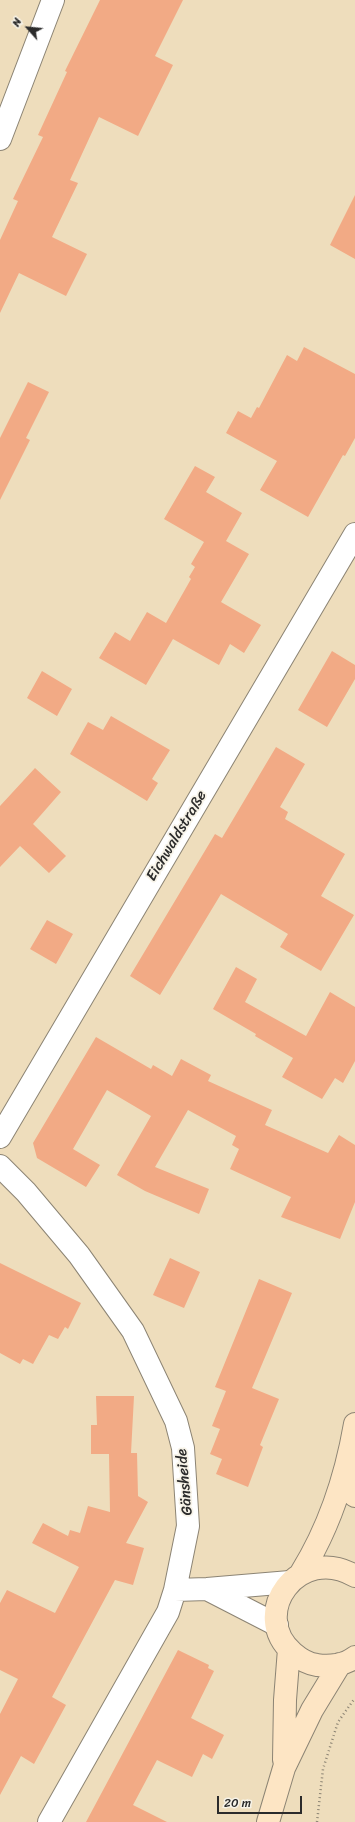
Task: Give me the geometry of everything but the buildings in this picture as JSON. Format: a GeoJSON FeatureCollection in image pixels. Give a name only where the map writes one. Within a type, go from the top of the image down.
{"type":"FeatureCollection","features":[{"type":"Feature","properties":{"kind":"street"},"geometry":{"type":"LineString","coordinates":[[0,139],[53,0]]}},
{"type":"Feature","properties":{"kind":"street","name":"Eichwaldstraße"},"geometry":{"type":"LineString","coordinates":[[0,1137],[355,534]]}},
{"type":"Feature","properties":{"kind":"street","name":"Gänsheide"},"geometry":{"type":"LineString","coordinates":[[0,1166],[26,1192],[79,1255],[133,1331],[176,1421],[183,1448],[188,1526],[175,1590],[168,1612],[49,1822]]}},
{"type":"Feature","properties":{"kind":"street"},"geometry":{"type":"LineString","coordinates":[[348,1660],[326,1666],[312,1664],[300,1659],[289,1649],[282,1638],[277,1625],[278,1602],[325,1530],[349,1459],[355,1424]]}},
{"type":"Feature","properties":{"kind":"street"},"geometry":{"type":"LineString","coordinates":[[349,1459],[355,1496]]}},
{"type":"Feature","properties":{"kind":"street"},"geometry":{"type":"LineString","coordinates":[[175,1590],[207,1589],[295,1578],[315,1568],[330,1566],[345,1570],[355,1576]]}},
{"type":"Feature","properties":{"kind":"street"},"geometry":{"type":"LineString","coordinates":[[207,1589],[277,1625]]}},
{"type":"Feature","properties":{"kind":"street"},"geometry":{"type":"LineString","coordinates":[[284,1768],[285,1700],[289,1649]]}},
{"type":"Feature","properties":{"kind":"street"},"geometry":{"type":"LineString","coordinates":[[268,1822],[284,1768],[312,1710],[348,1660]]}},
{"type":"Feature","properties":{"kind":"path"},"geometry":{"type":"LineString","coordinates":[[317,1822],[323,1769],[338,1722],[355,1698]]}}]}
